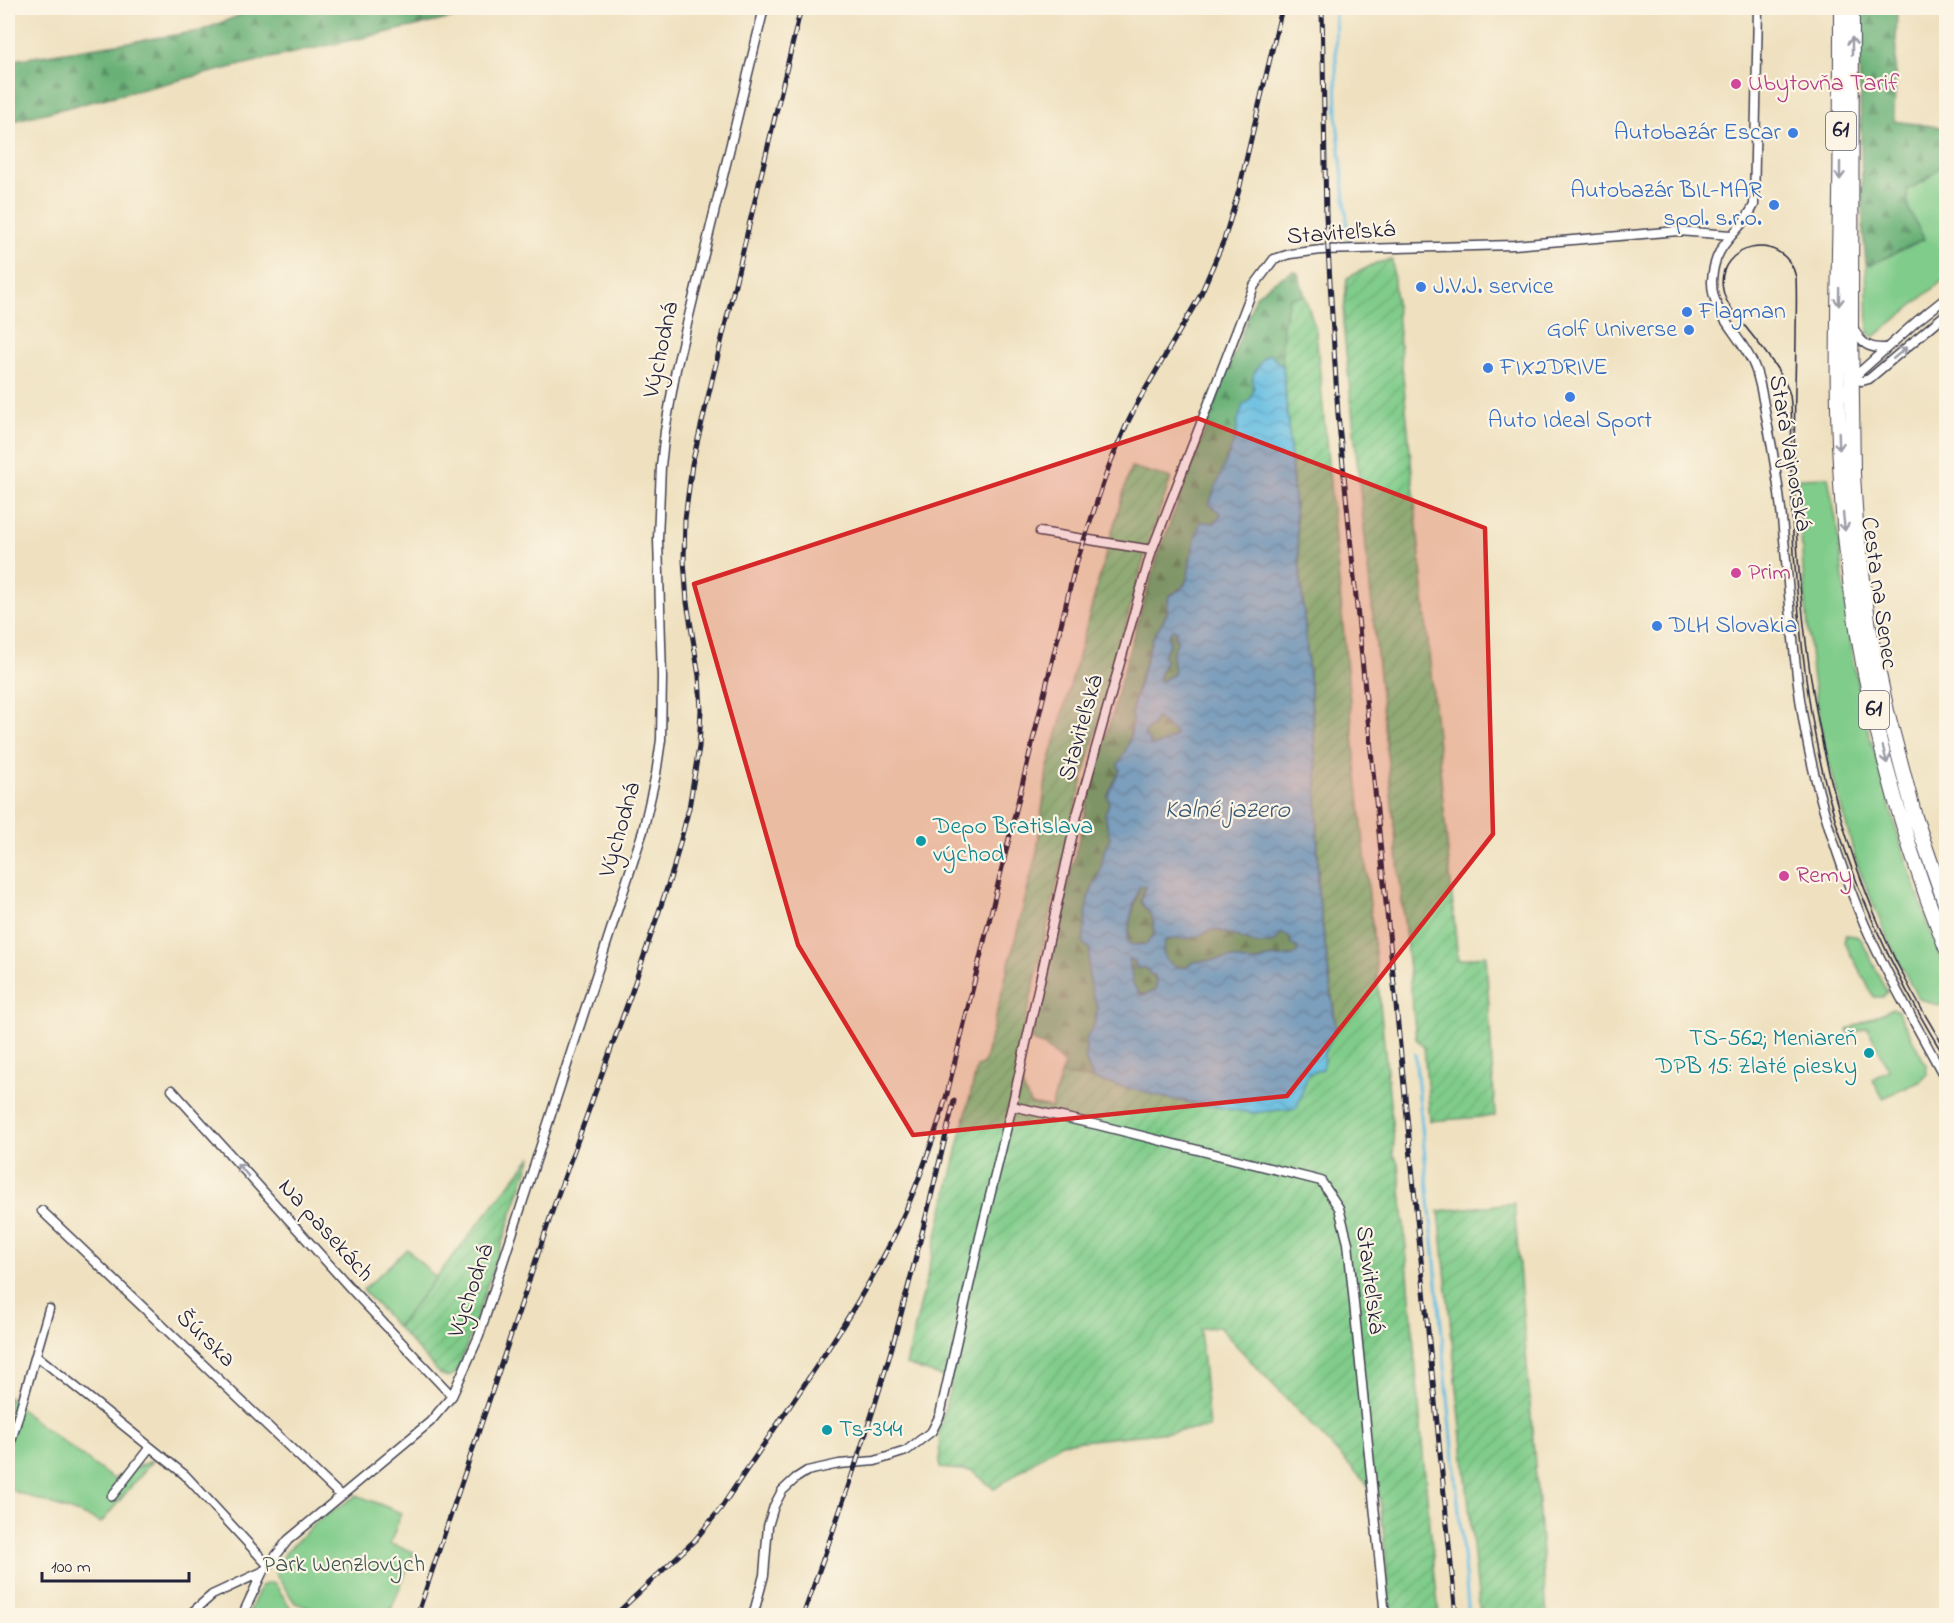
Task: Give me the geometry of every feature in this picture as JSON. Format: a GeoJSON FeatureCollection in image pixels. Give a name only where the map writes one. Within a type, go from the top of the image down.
{"type":"FeatureCollection","features":[{"type":"Feature","properties":{"kind":"main road","name":"Cesta na Senec"},"geometry":{"type":"LineString","coordinates":[[1841,8],[1838,406],[1844,518],[1854,613],[1863,661],[1902,818],[1947,948]]}},
{"type":"Feature","properties":{"kind":"main road","name":"Cesta na Senec"},"geometry":{"type":"LineString","coordinates":[[1852,8],[1851,324],[1856,524],[1869,628],[1885,701],[1913,808],[1947,906]]}},
{"type":"Feature","properties":{"kind":"street","name":"Východná"},"geometry":{"type":"LineString","coordinates":[[188,1616],[226,1586],[266,1568],[288,1540],[430,1422],[452,1396],[479,1336],[643,831],[652,796],[661,740],[663,710],[658,539],[665,431],[676,369],[764,8]]}},
{"type":"Feature","properties":{"kind":"street","name":"Stará Vajnorská"},"geometry":{"type":"LineString","coordinates":[[1758,8],[1754,206],[1747,221],[1731,235],[1719,253],[1715,263],[1712,289],[1719,309],[1755,368],[1767,423],[1782,518],[1799,690],[1820,798],[1858,910],[1886,969],[1947,1080]]}},
{"type":"Feature","properties":{"kind":"street","name":"Staviteľská"},"geometry":{"type":"LineString","coordinates":[[1384,1616],[1348,1242],[1339,1208],[1321,1180],[1012,1106],[1077,814],[1152,550],[1254,286],[1274,259],[1290,254],[1327,250],[1514,244],[1678,231],[1731,235]]}},
{"type":"Feature","properties":{"kind":"street"},"geometry":{"type":"LineString","coordinates":[[1838,406],[1852,379],[1947,298]]}},
{"type":"Feature","properties":{"kind":"street"},"geometry":{"type":"LineString","coordinates":[[1852,379],[1862,381],[1869,379],[1947,314]]}},
{"type":"Feature","properties":{"kind":"street"},"geometry":{"type":"LineString","coordinates":[[1851,324],[1858,338],[1865,345],[1887,348]]}},
{"type":"Feature","properties":{"kind":"street","name":"Cesta na Senec"},"geometry":{"type":"LineString","coordinates":[[1838,341],[1852,379]]}},
{"type":"Feature","properties":{"kind":"street"},"geometry":{"type":"LineString","coordinates":[[1040,532],[1152,550]]}},
{"type":"Feature","properties":{"kind":"street","name":"Na pasekách"},"geometry":{"type":"LineString","coordinates":[[172,1090],[352,1291],[452,1396]]}},
{"type":"Feature","properties":{"kind":"street"},"geometry":{"type":"LineString","coordinates":[[753,1616],[764,1575],[768,1526],[774,1506],[782,1491],[807,1471],[840,1464],[875,1461],[906,1451],[932,1431],[940,1414],[1012,1106]]}},
{"type":"Feature","properties":{"kind":"street","name":"Šúrska"},"geometry":{"type":"LineString","coordinates":[[42,1211],[340,1495]]}},
{"type":"Feature","properties":{"kind":"street"},"geometry":{"type":"LineString","coordinates":[[8,1452],[49,1309]]}},
{"type":"Feature","properties":{"kind":"street"},"geometry":{"type":"LineString","coordinates":[[37,1356],[185,1475],[266,1568],[242,1616]]}},
{"type":"Feature","properties":{"kind":"street"},"geometry":{"type":"LineString","coordinates":[[112,1496],[150,1447]]}},
{"type":"Feature","properties":{"kind":"highlighted area"},"geometry":{"type":"Polygon","coordinates":[[[1197,418],[1485,528],[1493,834],[1287,1096],[913,1135],[798,945],[694,584],[1197,418]]]}},
{"type":"Feature","properties":{"kind":"green space"},"geometry":{"type":"Polygon","coordinates":[[[258,8],[498,8],[266,59],[8,122],[8,61],[200,31],[258,8]]]}},
{"type":"Feature","properties":{"kind":"green space"},"geometry":{"type":"Polygon","coordinates":[[[1858,8],[1897,8],[1894,121],[1946,128],[1942,163],[1931,175],[1907,190],[1909,210],[1924,239],[1870,265],[1866,261],[1863,233],[1858,8]]]}},
{"type":"Feature","properties":{"kind":"green space"},"geometry":{"type":"Polygon","coordinates":[[[1946,142],[1946,278],[1874,337],[1868,333],[1866,261],[1870,265],[1924,239],[1909,210],[1907,190],[1925,181],[1943,163],[1946,142]]]}},
{"type":"Feature","properties":{"kind":"green space"},"geometry":{"type":"Polygon","coordinates":[[[1392,260],[1458,960],[1486,955],[1495,1116],[1430,1121],[1424,1047],[1416,1039],[1343,322],[1347,278],[1376,263],[1392,260]]]}},
{"type":"Feature","properties":{"kind":"green space"},"geometry":{"type":"Polygon","coordinates":[[[1293,271],[1298,273],[1305,296],[1290,298],[1283,325],[1283,365],[1272,355],[1264,357],[1252,381],[1254,389],[1238,420],[1221,514],[1190,558],[1190,576],[1180,591],[1169,595],[1167,614],[1152,639],[1137,688],[1131,713],[1133,722],[1126,752],[1118,765],[1120,770],[1108,795],[1109,804],[1105,814],[1110,838],[1104,852],[1100,873],[1088,898],[1090,949],[1088,968],[1091,989],[1098,1008],[1094,1025],[1086,1040],[1086,1061],[1093,1079],[1061,1075],[1065,1065],[1047,1048],[1031,1040],[1085,812],[1131,643],[1160,549],[1256,296],[1270,284],[1293,271]]]}},
{"type":"Feature","properties":{"kind":"green space"},"geometry":{"type":"Polygon","coordinates":[[[1305,296],[1316,331],[1354,746],[1394,1142],[1393,1154],[1399,1165],[1439,1615],[1391,1615],[1380,1498],[1218,1326],[1200,1329],[1209,1428],[1061,1443],[994,1489],[972,1471],[940,1468],[939,1429],[952,1380],[906,1365],[977,1067],[984,1064],[1037,852],[1047,771],[1131,467],[1171,478],[1148,544],[1074,811],[1023,1032],[1021,1083],[1030,1104],[1051,1108],[1061,1075],[1093,1079],[1170,1099],[1252,1113],[1308,1074],[1323,1069],[1324,1053],[1336,1028],[1318,891],[1317,771],[1282,353],[1283,325],[1290,298],[1305,296]]]}},
{"type":"Feature","properties":{"kind":"green space"},"geometry":{"type":"Polygon","coordinates":[[[1828,477],[1836,519],[1853,660],[1863,712],[1898,835],[1946,970],[1946,1003],[1938,1006],[1917,997],[1885,933],[1857,864],[1825,748],[1812,674],[1798,478],[1828,477]]]}},
{"type":"Feature","properties":{"kind":"green space"},"geometry":{"type":"Polygon","coordinates":[[[1172,628],[1177,631],[1179,640],[1173,658],[1174,674],[1160,682],[1158,680],[1165,661],[1163,656],[1172,628]]]}},
{"type":"Feature","properties":{"kind":"green space"},"geometry":{"type":"Polygon","coordinates":[[[1157,718],[1175,733],[1175,737],[1151,746],[1144,736],[1157,718]]]}},
{"type":"Feature","properties":{"kind":"green space"},"geometry":{"type":"Polygon","coordinates":[[[1140,885],[1146,886],[1141,902],[1152,916],[1155,933],[1147,944],[1131,945],[1128,944],[1129,929],[1140,885]]]}},
{"type":"Feature","properties":{"kind":"green space"},"geometry":{"type":"Polygon","coordinates":[[[1215,929],[1258,944],[1280,933],[1289,936],[1292,945],[1298,948],[1297,953],[1293,956],[1268,958],[1257,962],[1233,958],[1194,962],[1185,968],[1174,966],[1165,959],[1163,950],[1165,941],[1193,937],[1215,929]]]}},
{"type":"Feature","properties":{"kind":"green space"},"geometry":{"type":"Polygon","coordinates":[[[1846,935],[1861,939],[1887,992],[1883,997],[1874,997],[1844,942],[1846,935]]]}},
{"type":"Feature","properties":{"kind":"green space"},"geometry":{"type":"Polygon","coordinates":[[[1130,957],[1140,967],[1145,967],[1156,979],[1156,990],[1148,994],[1137,991],[1130,973],[1128,959],[1130,957]]]}},
{"type":"Feature","properties":{"kind":"green space"},"geometry":{"type":"Polygon","coordinates":[[[1891,1009],[1897,1010],[1926,1065],[1927,1075],[1921,1081],[1883,1098],[1872,1079],[1889,1070],[1867,1027],[1850,1035],[1847,1030],[1891,1009]]]}},
{"type":"Feature","properties":{"kind":"green space"},"geometry":{"type":"Polygon","coordinates":[[[532,1156],[460,1365],[455,1374],[449,1377],[441,1375],[397,1327],[532,1156]]]}},
{"type":"Feature","properties":{"kind":"green space"},"geometry":{"type":"Polygon","coordinates":[[[1514,1203],[1547,1615],[1480,1615],[1439,1211],[1514,1203]]]}},
{"type":"Feature","properties":{"kind":"green space"},"geometry":{"type":"Polygon","coordinates":[[[407,1249],[436,1278],[397,1327],[363,1290],[407,1249]]]}},
{"type":"Feature","properties":{"kind":"green space"},"geometry":{"type":"Polygon","coordinates":[[[8,1397],[27,1415],[113,1479],[153,1460],[101,1523],[8,1489],[8,1397]]]}},
{"type":"Feature","properties":{"kind":"green space","name":"Park Wenzlových"},"geometry":{"type":"Polygon","coordinates":[[[357,1495],[401,1513],[390,1544],[414,1552],[389,1615],[328,1615],[295,1603],[276,1575],[274,1568],[288,1550],[317,1521],[357,1495]]]}},
{"type":"Feature","properties":{"kind":"green space"},"geometry":{"type":"Polygon","coordinates":[[[269,1583],[275,1584],[292,1610],[290,1615],[248,1615],[261,1586],[269,1583]]]}},
{"type":"Feature","properties":{"kind":"water","name":"Kalné jazero"},"geometry":{"type":"Polygon","coordinates":[[[1271,354],[1283,365],[1317,771],[1318,891],[1336,1028],[1324,1053],[1323,1069],[1308,1074],[1297,1108],[1252,1113],[1170,1099],[1093,1079],[1086,1061],[1086,1040],[1094,1025],[1098,1008],[1091,989],[1088,968],[1090,949],[1083,943],[1088,898],[1100,873],[1104,852],[1110,838],[1105,814],[1109,804],[1108,795],[1120,770],[1118,765],[1129,740],[1132,727],[1131,713],[1152,639],[1167,614],[1169,595],[1182,588],[1187,580],[1200,522],[1215,523],[1221,514],[1209,504],[1236,436],[1243,405],[1250,400],[1254,389],[1252,381],[1254,373],[1264,357],[1271,354]],[[1173,629],[1168,636],[1170,642],[1163,656],[1165,661],[1158,679],[1160,682],[1174,674],[1172,654],[1178,640],[1174,636],[1177,631],[1173,629]],[[1157,718],[1144,736],[1150,741],[1151,746],[1164,743],[1175,736],[1175,733],[1157,718]],[[1140,885],[1131,914],[1128,943],[1147,944],[1155,933],[1152,916],[1141,902],[1145,886],[1140,885]],[[1215,929],[1194,937],[1165,941],[1163,950],[1165,959],[1174,966],[1185,968],[1194,962],[1233,958],[1257,962],[1268,958],[1293,956],[1297,953],[1298,948],[1292,945],[1289,936],[1281,933],[1275,942],[1258,944],[1215,929]],[[1129,958],[1133,983],[1139,994],[1144,995],[1156,990],[1156,979],[1145,967],[1136,968],[1135,962],[1129,958]]]}},
{"type":"Feature","properties":{"kind":"waterway"},"geometry":{"type":"LineString","coordinates":[[1335,8],[1337,120],[1349,240]]}},
{"type":"Feature","properties":{"kind":"waterway"},"geometry":{"type":"LineString","coordinates":[[1415,1054],[1469,1616]]}},
{"type":"Feature","properties":{"kind":"tram line"},"geometry":{"type":"LineString","coordinates":[[1946,1050],[1920,1007],[1882,931],[1861,880],[1830,775],[1809,667],[1798,558],[1794,462],[1796,277],[1789,262],[1779,252],[1766,248],[1752,248],[1739,253],[1729,261],[1723,274],[1723,290],[1730,307],[1775,366],[1790,395],[1793,541],[1800,629],[1819,756],[1840,836],[1869,913],[1905,988],[1946,1059]]}},
{"type":"Feature","properties":{"kind":"railway"},"geometry":{"type":"LineString","coordinates":[[417,1616],[556,1200],[631,994],[673,870],[689,808],[699,747],[701,710],[699,676],[687,602],[684,560],[685,519],[692,464],[801,8]]}},
{"type":"Feature","properties":{"kind":"railway"},"geometry":{"type":"LineString","coordinates":[[614,1616],[695,1540],[721,1508],[843,1326],[891,1243],[909,1202],[947,1094],[1075,567],[1109,466],[1126,426],[1200,296],[1224,240],[1239,190],[1282,8]]}},
{"type":"Feature","properties":{"kind":"railway"},"geometry":{"type":"LineString","coordinates":[[1322,8],[1326,216],[1338,414],[1456,1616]]}},
{"type":"Feature","properties":{"kind":"railway"},"geometry":{"type":"LineString","coordinates":[[803,1616],[858,1457],[888,1361],[954,1101]]}},
{"type":"Feature","properties":{"kind":"place","name":"Ubytovňa Tarif"},"geometry":{"type":"Point","coordinates":[1736,84]}},
{"type":"Feature","properties":{"kind":"place","name":"Autobazár Escar"},"geometry":{"type":"Point","coordinates":[1793,133]}},
{"type":"Feature","properties":{"kind":"place","name":"Autobazár BIL-MAR spol. s.r.o."},"geometry":{"type":"Point","coordinates":[1774,205]}},
{"type":"Feature","properties":{"kind":"place","name":"J.V.J. service"},"geometry":{"type":"Point","coordinates":[1421,287]}},
{"type":"Feature","properties":{"kind":"place","name":"Flagman"},"geometry":{"type":"Point","coordinates":[1687,312]}},
{"type":"Feature","properties":{"kind":"place","name":"Golf Universe"},"geometry":{"type":"Point","coordinates":[1689,330]}},
{"type":"Feature","properties":{"kind":"place","name":"FIX2DRIVE"},"geometry":{"type":"Point","coordinates":[1488,368]}},
{"type":"Feature","properties":{"kind":"place","name":"Auto Ideal Sport"},"geometry":{"type":"Point","coordinates":[1570,397]}},
{"type":"Feature","properties":{"kind":"place","name":"Prim"},"geometry":{"type":"Point","coordinates":[1736,573]}},
{"type":"Feature","properties":{"kind":"place","name":"DLH Slovakia"},"geometry":{"type":"Point","coordinates":[1657,626]}},
{"type":"Feature","properties":{"kind":"place","name":"Depo Bratislava východ"},"geometry":{"type":"Point","coordinates":[921,841]}},
{"type":"Feature","properties":{"kind":"place","name":"Remy"},"geometry":{"type":"Point","coordinates":[1784,876]}},
{"type":"Feature","properties":{"kind":"place","name":"TS-562; Meniareň DPB 15: Zlaté piesky"},"geometry":{"type":"Point","coordinates":[1869,1053]}},
{"type":"Feature","properties":{"kind":"place","name":"Ts-344"},"geometry":{"type":"Point","coordinates":[827,1430]}}]}
